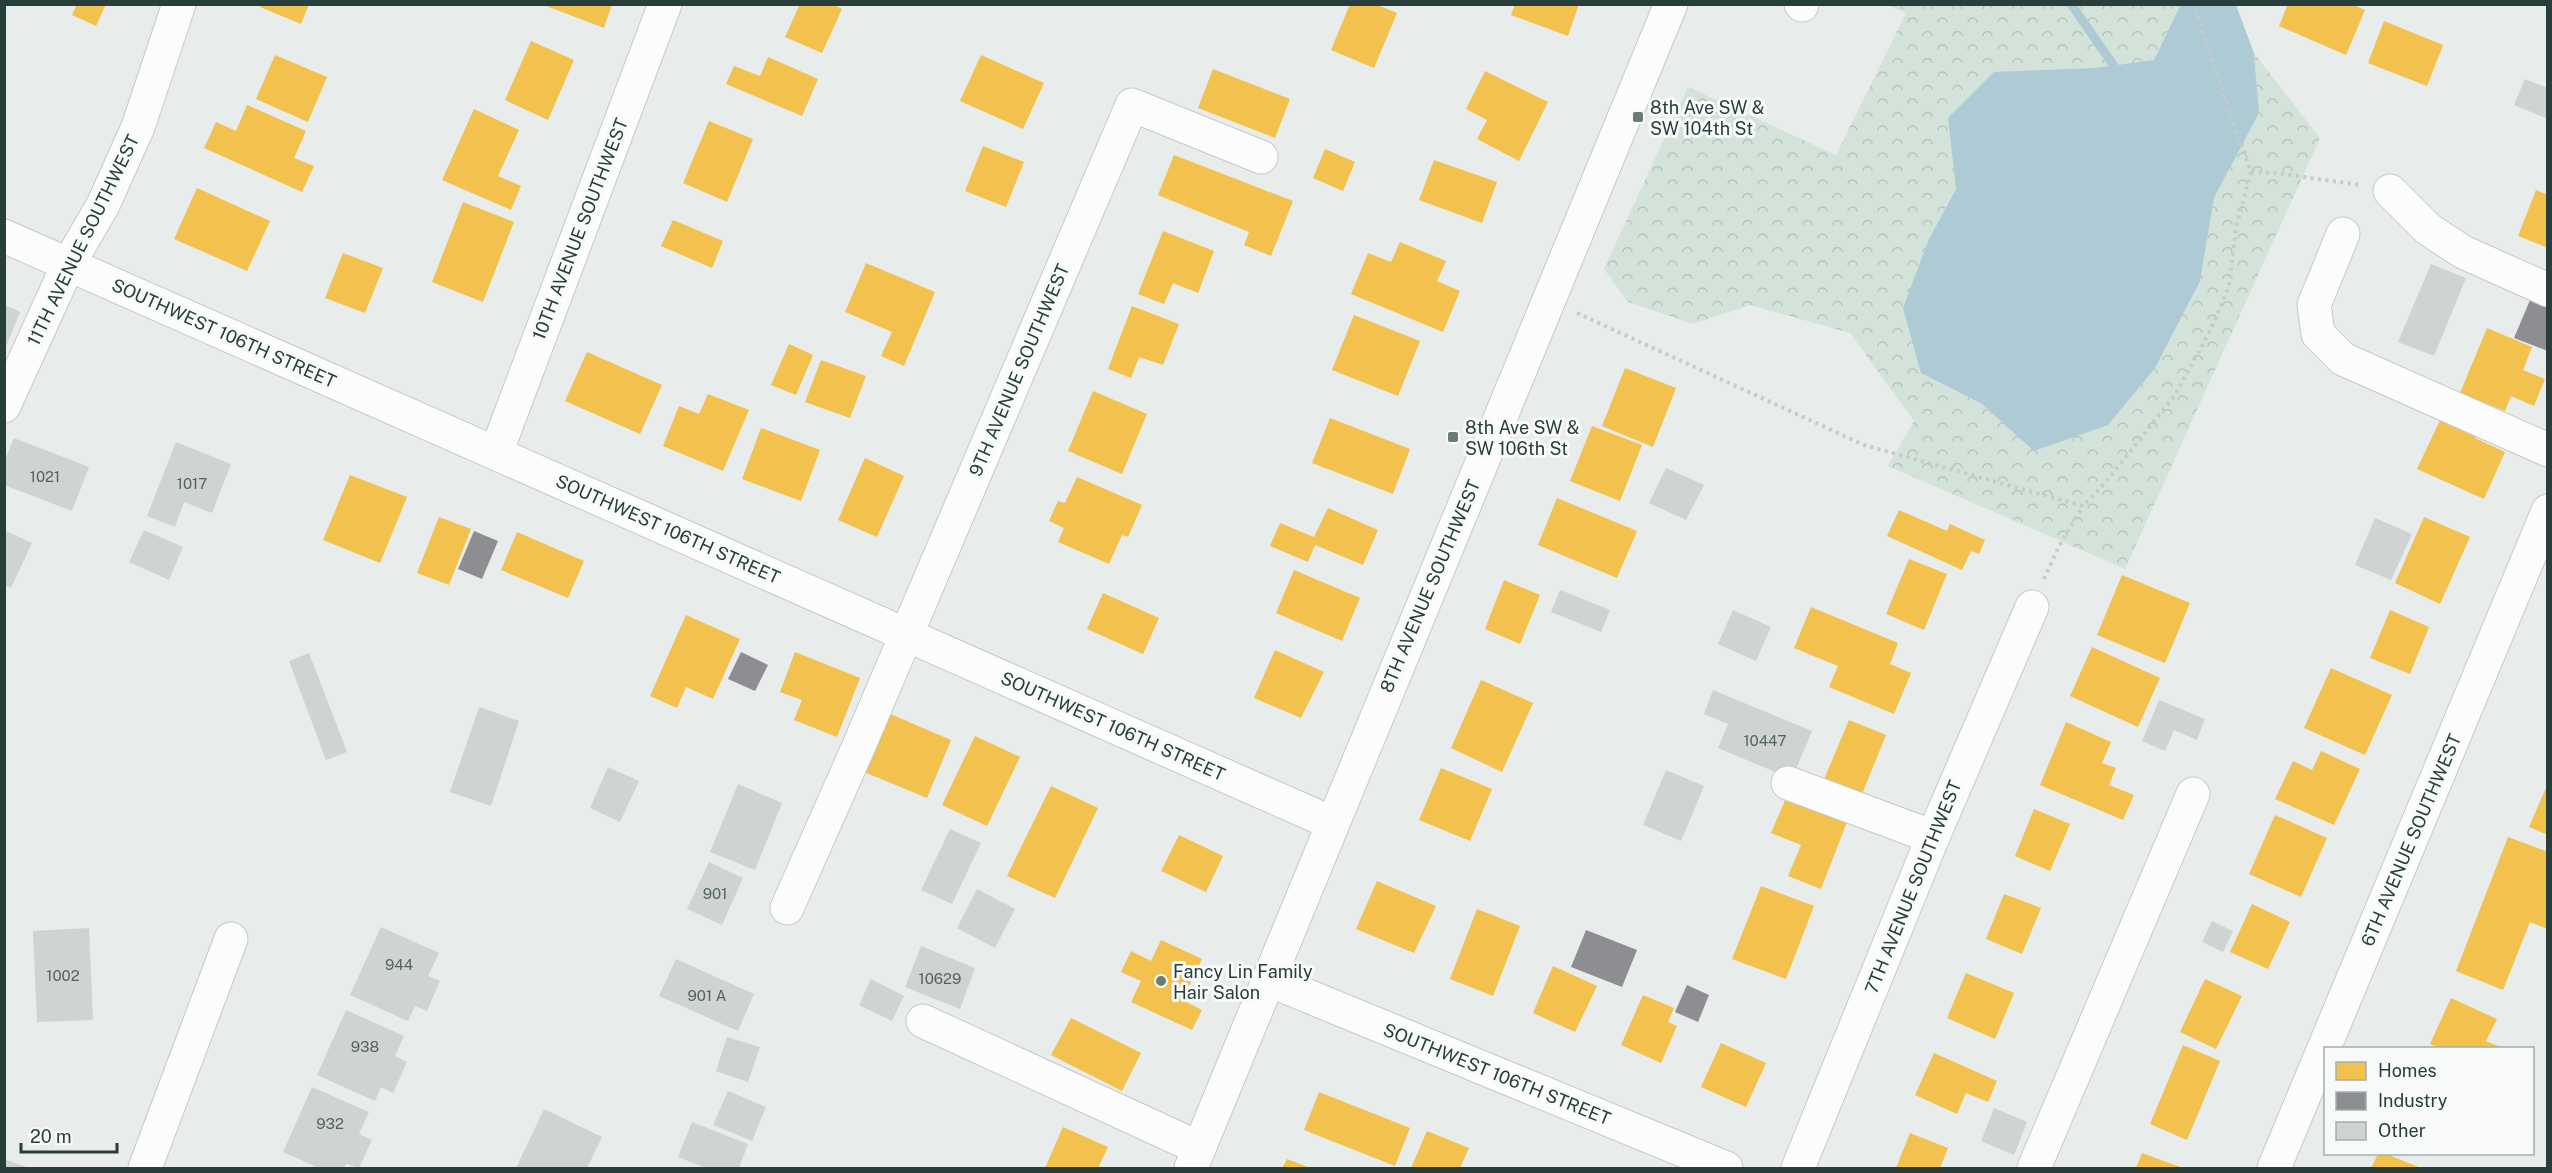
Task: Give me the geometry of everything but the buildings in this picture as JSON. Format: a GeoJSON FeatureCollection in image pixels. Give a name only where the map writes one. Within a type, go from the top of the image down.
{"type":"FeatureCollection","features":[{"type":"Feature","properties":{"kind":"street","name":"11TH AVENUE SOUTHWEST"},"geometry":{"type":"LineString","coordinates":[[4,406],[68,265],[103,205],[138,127],[179,4]]}},
{"type":"Feature","properties":{"kind":"street","name":"10TH AVENUE SOUTHWEST"},"geometry":{"type":"LineString","coordinates":[[496,453],[665,4]]}},
{"type":"Feature","properties":{"kind":"street","name":"8TH AVENUE SOUTHWEST"},"geometry":{"type":"LineString","coordinates":[[1195,1158],[1671,4]]}},
{"type":"Feature","properties":{"kind":"street","name":"9TH AVENUE SOUTHWEST"},"geometry":{"type":"LineString","coordinates":[[787,908],[1132,105],[1261,157]]}},
{"type":"Feature","properties":{"kind":"street"},"geometry":{"type":"LineString","coordinates":[[2390,190],[2427,229],[2454,246],[2547,290]]}},
{"type":"Feature","properties":{"kind":"street"},"geometry":{"type":"LineString","coordinates":[[2343,234],[2314,305],[2318,334],[2343,359],[2547,450]]}},
{"type":"Feature","properties":{"kind":"street","name":"SOUTHWEST 106TH STREET"},"geometry":{"type":"LineString","coordinates":[[4,236],[1332,823]]}},
{"type":"Feature","properties":{"kind":"street","name":"6TH AVENUE SOUTHWEST"},"geometry":{"type":"LineString","coordinates":[[2324,1047],[2547,512]]}},
{"type":"Feature","properties":{"kind":"street","name":"7TH AVENUE SOUTHWEST"},"geometry":{"type":"LineString","coordinates":[[1798,1168],[1932,837],[2032,607]]}},
{"type":"Feature","properties":{"kind":"street"},"geometry":{"type":"LineString","coordinates":[[1788,783],[1932,837]]}},
{"type":"Feature","properties":{"kind":"street"},"geometry":{"type":"LineString","coordinates":[[2034,1168],[2193,794]]}},
{"type":"Feature","properties":{"kind":"street"},"geometry":{"type":"LineString","coordinates":[[145,1168],[231,939]]}},
{"type":"Feature","properties":{"kind":"street","name":"SOUTHWEST 106TH STREET"},"geometry":{"type":"LineString","coordinates":[[1269,980],[1726,1168]]}},
{"type":"Feature","properties":{"kind":"street"},"geometry":{"type":"LineString","coordinates":[[923,1021],[1195,1158]]}},
{"type":"Feature","properties":{"kind":"street","name":"6TH AVENUE SOUTHWEST"},"geometry":{"type":"LineString","coordinates":[[2274,1168],[2324,1048]]}},
{"type":"Feature","properties":{"kind":"path"},"geometry":{"type":"LineString","coordinates":[[2032,607],[2059,546],[2083,506],[2104,484],[2175,395],[2211,329],[2229,286],[2236,227],[2251,172],[2193,4]]}},
{"type":"Feature","properties":{"kind":"path"},"geometry":{"type":"LineString","coordinates":[[2251,172],[2276,172],[2390,190]]}},
{"type":"Feature","properties":{"kind":"path"},"geometry":{"type":"LineString","coordinates":[[1549,301],[1864,445],[2083,506]]}},
{"type":"Feature","properties":{"kind":"green space"},"geometry":{"type":"Polygon","coordinates":[[[1889,5],[2181,5],[2154,60],[2094,68],[1948,118],[1956,189],[1929,239],[1921,373],[1982,404],[2035,451],[2200,281],[2214,198],[2259,113],[2254,53],[2320,138],[2125,569],[1888,466],[1914,421],[1850,333],[1750,305],[1693,324],[1628,302],[1604,269],[1688,87],[1836,155],[1906,13],[1889,5]]]}},
{"type":"Feature","properties":{"kind":"water"},"geometry":{"type":"Polygon","coordinates":[[[2181,4],[2236,5],[2254,53],[2259,113],[2214,198],[2200,281],[2155,368],[2108,425],[2034,451],[1982,404],[1921,373],[1903,308],[1929,239],[1956,189],[1948,118],[1994,72],[2094,68],[2154,60],[2181,4]]]}},
{"type":"Feature","properties":{"kind":"waterway"},"geometry":{"type":"LineString","coordinates":[[2071,4],[2114,66]]}},
{"type":"Feature","properties":{"kind":"place","name":"8th Ave SW & SW 104th St"},"geometry":{"type":"Point","coordinates":[1638,117]}},
{"type":"Feature","properties":{"kind":"place","name":"8th Ave SW & SW 106th St"},"geometry":{"type":"Point","coordinates":[1453,437]}},
{"type":"Feature","properties":{"kind":"place","name":"Fancy Lin Family Hair Salon"},"geometry":{"type":"Point","coordinates":[1161,981]}}]}
